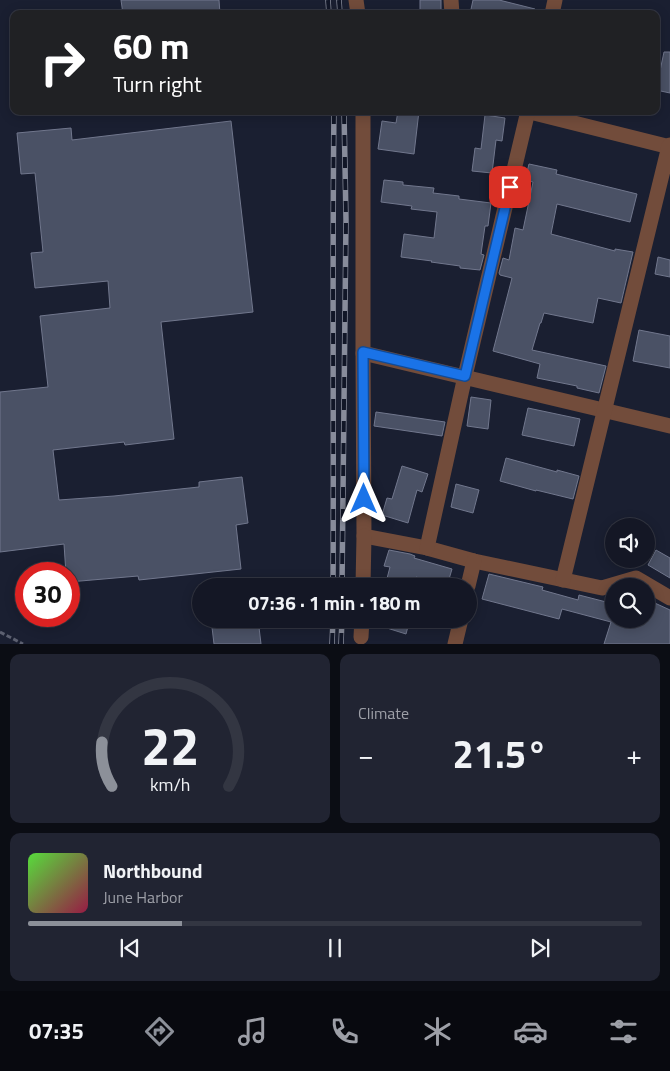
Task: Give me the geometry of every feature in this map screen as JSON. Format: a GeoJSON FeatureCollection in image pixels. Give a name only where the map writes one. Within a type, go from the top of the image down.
{"type":"FeatureCollection","features":[{"type":"Feature","properties":{"kind":"street"},"geometry":{"type":"LineString","coordinates":[[363,115],[363,578]]}},
{"type":"Feature","properties":{"kind":"street"},"geometry":{"type":"LineString","coordinates":[[427,548],[526,115]]}},
{"type":"Feature","properties":{"kind":"street"},"geometry":{"type":"LineString","coordinates":[[543,115],[670,146],[563,580]]}},
{"type":"Feature","properties":{"kind":"street"},"geometry":{"type":"LineString","coordinates":[[363,352],[670,426]]}},
{"type":"Feature","properties":{"kind":"street"},"geometry":{"type":"LineString","coordinates":[[364,536],[427,548],[474,561],[602,588],[636,578],[670,598]]}},
{"type":"Feature","properties":{"kind":"street"},"geometry":{"type":"LineString","coordinates":[[470,578],[474,561]]}},
{"type":"Feature","properties":{"kind":"street"},"geometry":{"type":"LineString","coordinates":[[361,637],[362,628]]}},
{"type":"Feature","properties":{"kind":"street"},"geometry":{"type":"LineString","coordinates":[[455,644],[459,628]]}},
{"type":"Feature","properties":{"kind":"path"},"geometry":{"type":"LineString","coordinates":[[0,632],[23,644]]}},
{"type":"Feature","properties":{"kind":"building"},"geometry":{"type":"Polygon","coordinates":[[[121,0],[219,0],[220,10],[122,10],[121,0]]]}},
{"type":"Feature","properties":{"kind":"building"},"geometry":{"type":"Polygon","coordinates":[[[420,0],[441,0],[441,10],[420,10],[420,0]]]}},
{"type":"Feature","properties":{"kind":"building"},"geometry":{"type":"Polygon","coordinates":[[[473,0],[499,0],[535,9],[535,10],[471,10],[473,0]]]}},
{"type":"Feature","properties":{"kind":"building"},"geometry":{"type":"Polygon","coordinates":[[[664,52],[670,52],[670,93],[660,91],[660,71],[664,52]]]}},
{"type":"Feature","properties":{"kind":"building"},"geometry":{"type":"Polygon","coordinates":[[[397,115],[419,115],[414,154],[378,149],[382,121],[396,123],[397,115]]]}},
{"type":"Feature","properties":{"kind":"building"},"geometry":{"type":"Polygon","coordinates":[[[485,115],[505,118],[502,141],[496,140],[492,173],[472,171],[475,148],[481,149],[485,115]]]}},
{"type":"Feature","properties":{"kind":"building"},"geometry":{"type":"Polygon","coordinates":[[[231,121],[253,312],[161,322],[174,439],[125,445],[124,442],[53,450],[59,500],[199,487],[199,482],[242,477],[248,523],[236,525],[241,569],[139,580],[138,576],[80,581],[80,562],[65,562],[64,544],[0,552],[0,392],[48,387],[40,316],[110,308],[108,281],[35,288],[31,253],[43,252],[35,173],[21,174],[17,133],[71,128],[72,140],[231,121]]]}},
{"type":"Feature","properties":{"kind":"building"},"geometry":{"type":"Polygon","coordinates":[[[529,164],[557,170],[556,174],[637,194],[630,222],[557,204],[551,234],[615,251],[615,249],[633,252],[621,303],[598,298],[593,323],[544,313],[532,350],[606,366],[599,393],[577,388],[577,386],[537,378],[540,364],[493,351],[512,278],[500,275],[499,273],[503,258],[509,260],[515,228],[523,230],[533,182],[525,180],[529,164]]]}},
{"type":"Feature","properties":{"kind":"building"},"geometry":{"type":"Polygon","coordinates":[[[384,180],[403,182],[403,185],[434,188],[433,193],[459,196],[459,199],[491,203],[488,226],[485,226],[481,254],[484,255],[480,270],[401,257],[404,234],[434,238],[437,212],[411,209],[412,206],[381,202],[384,180]]]}},
{"type":"Feature","properties":{"kind":"building"},"geometry":{"type":"Polygon","coordinates":[[[658,257],[670,260],[670,277],[655,274],[658,257]]]}},
{"type":"Feature","properties":{"kind":"building"},"geometry":{"type":"Polygon","coordinates":[[[639,330],[670,336],[670,368],[633,361],[639,330]]]}},
{"type":"Feature","properties":{"kind":"building"},"geometry":{"type":"Polygon","coordinates":[[[471,397],[491,400],[488,429],[467,426],[471,397]]]}},
{"type":"Feature","properties":{"kind":"building"},"geometry":{"type":"Polygon","coordinates":[[[528,408],[580,419],[574,446],[522,435],[528,408]]]}},
{"type":"Feature","properties":{"kind":"building"},"geometry":{"type":"Polygon","coordinates":[[[376,412],[445,422],[442,436],[374,426],[376,412]]]}},
{"type":"Feature","properties":{"kind":"building"},"geometry":{"type":"Polygon","coordinates":[[[506,458],[579,476],[573,499],[500,481],[506,458]]]}},
{"type":"Feature","properties":{"kind":"building"},"geometry":{"type":"Polygon","coordinates":[[[402,466],[428,474],[422,492],[417,490],[408,523],[382,515],[387,498],[392,499],[402,466]]]}},
{"type":"Feature","properties":{"kind":"building"},"geometry":{"type":"Polygon","coordinates":[[[456,484],[479,490],[473,513],[451,507],[456,484]]]}},
{"type":"Feature","properties":{"kind":"building"},"geometry":{"type":"Polygon","coordinates":[[[389,550],[410,554],[415,556],[414,558],[452,569],[449,578],[387,578],[390,567],[384,566],[389,550]]]}},
{"type":"Feature","properties":{"kind":"building"},"geometry":{"type":"Polygon","coordinates":[[[656,550],[670,558],[670,578],[653,568],[655,568],[656,550]]]}},
{"type":"Feature","properties":{"kind":"building"},"geometry":{"type":"Polygon","coordinates":[[[489,574],[543,587],[542,590],[578,600],[579,595],[605,602],[605,620],[562,609],[559,619],[482,599],[489,574]]]}},
{"type":"Feature","properties":{"kind":"building"},"geometry":{"type":"Polygon","coordinates":[[[655,603],[670,610],[670,644],[604,644],[609,628],[655,628],[655,603]]]}},
{"type":"Feature","properties":{"kind":"building"},"geometry":{"type":"Polygon","coordinates":[[[212,628],[259,628],[261,644],[214,644],[212,628]]]}},
{"type":"Feature","properties":{"kind":"building"},"geometry":{"type":"Polygon","coordinates":[[[387,628],[408,628],[406,634],[387,628]]]}},
{"type":"Feature","properties":{"kind":"railway"},"geometry":{"type":"LineString","coordinates":[[328,0],[329,10]]}},
{"type":"Feature","properties":{"kind":"railway"},"geometry":{"type":"LineString","coordinates":[[339,0],[340,10]]}},
{"type":"Feature","properties":{"kind":"railway"},"geometry":{"type":"LineString","coordinates":[[333,578],[334,115]]}},
{"type":"Feature","properties":{"kind":"railway"},"geometry":{"type":"LineString","coordinates":[[342,578],[346,220],[344,115]]}},
{"type":"Feature","properties":{"kind":"railway"},"geometry":{"type":"LineString","coordinates":[[332,644],[333,628]]}},
{"type":"Feature","properties":{"kind":"railway"},"geometry":{"type":"LineString","coordinates":[[341,644],[342,628]]}},
{"type":"Feature","properties":{"kind":"route"},"geometry":{"type":"LineString","coordinates":[[364,499],[363,352],[465,376],[510,187]]}}]}
